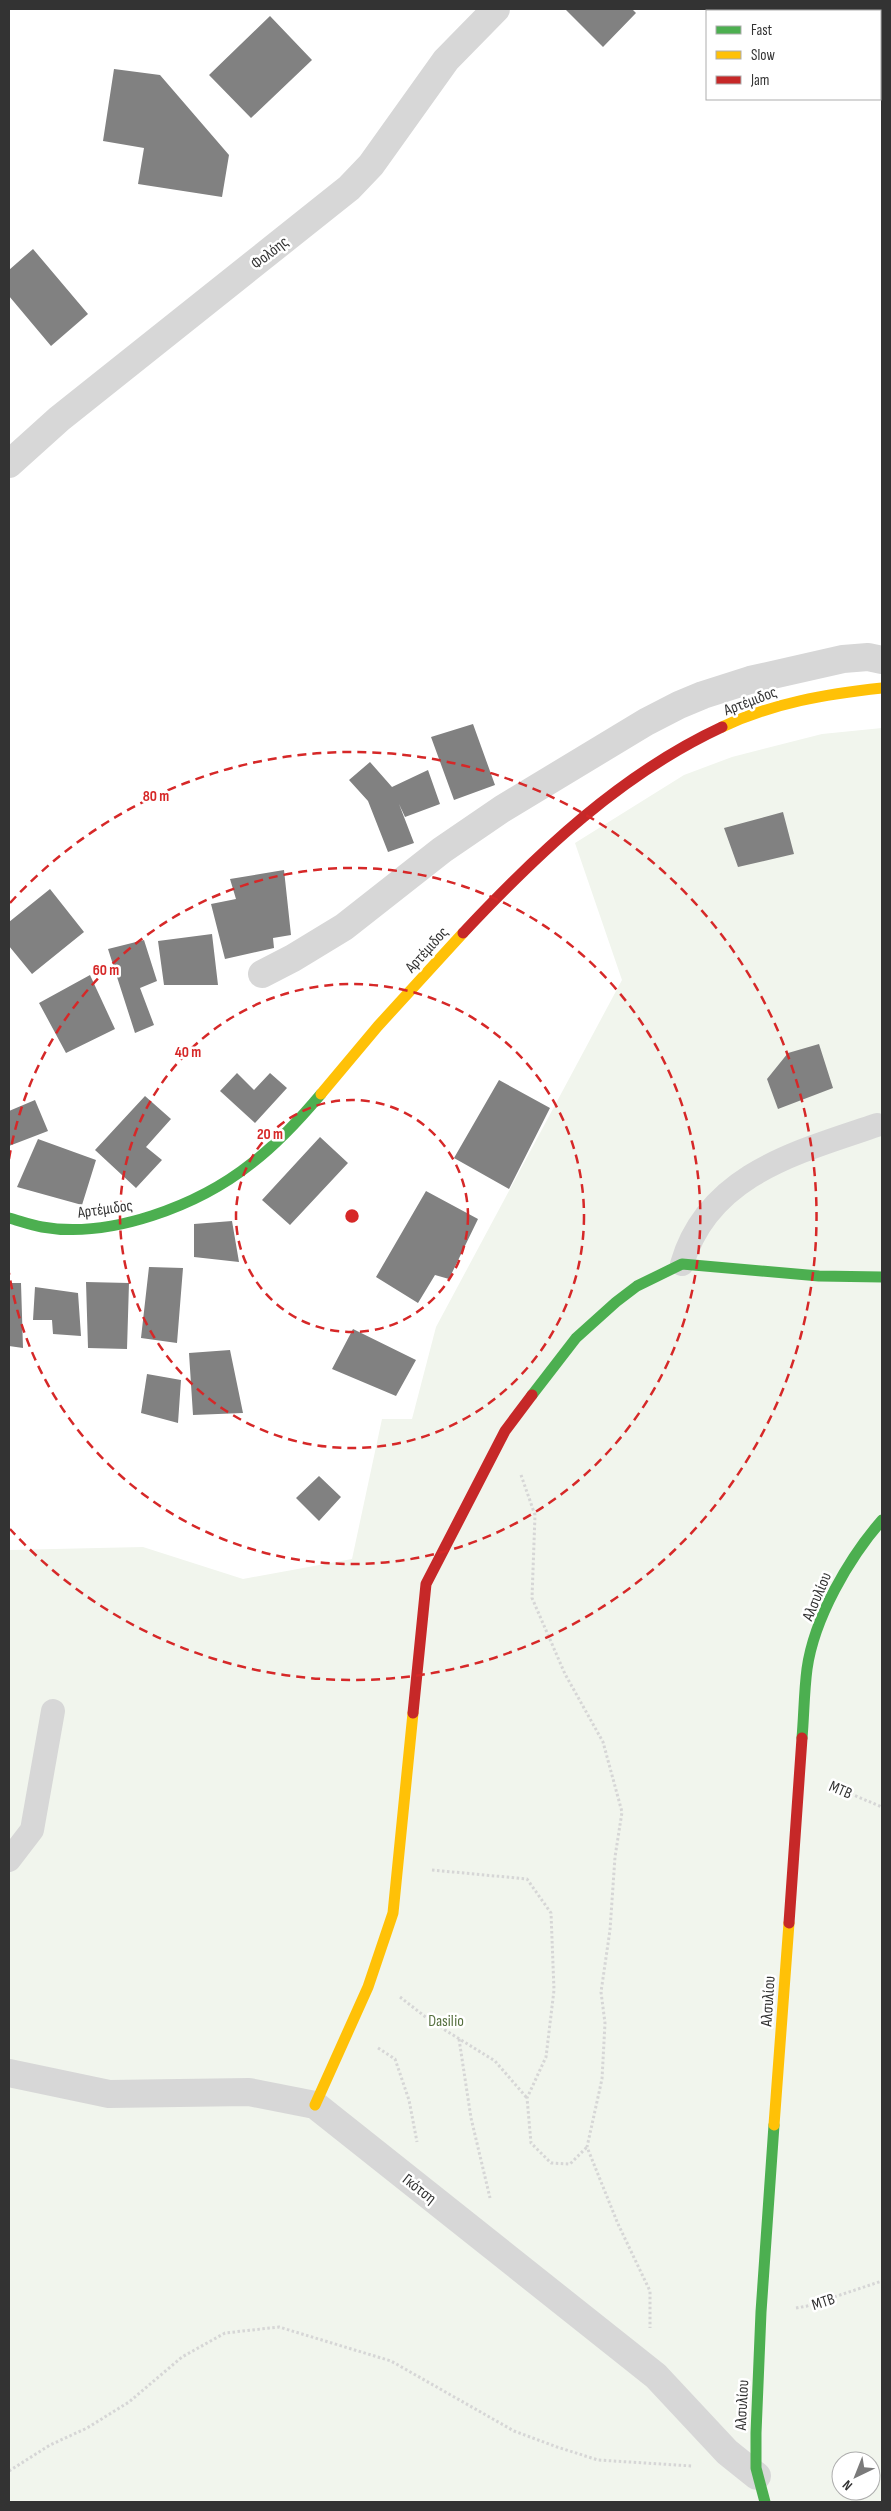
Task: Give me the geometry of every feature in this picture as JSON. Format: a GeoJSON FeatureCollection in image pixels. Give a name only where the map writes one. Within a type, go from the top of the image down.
{"type":"FeatureCollection","features":[{"type":"Feature","properties":{"kind":"street","name":"Φολόης"},"geometry":{"type":"LineString","coordinates":[[9,464],[59,419],[349,188],[371,165],[446,60],[496,9]]}},
{"type":"Feature","properties":{"kind":"street"},"geometry":{"type":"LineString","coordinates":[[262,974],[293,958],[344,927],[442,850],[502,809],[679,704],[703,694],[750,680],[842,659],[868,657],[882,660]]}},
{"type":"Feature","properties":{"kind":"street","name":"Αρτέμιδος"},"geometry":{"type":"LineString","coordinates":[[9,1218],[55,1229],[86,1230],[110,1227],[135,1222],[184,1202],[222,1182],[266,1151],[292,1127],[384,1020],[484,909],[578,821],[660,762],[734,722],[766,709],[797,700],[882,688]]}},
{"type":"Feature","properties":{"kind":"street"},"geometry":{"type":"LineString","coordinates":[[316,2105],[385,1945],[393,1913],[426,1584],[505,1431],[535,1388],[576,1338],[637,1286],[682,1264],[819,1276],[882,1278]]}},
{"type":"Feature","properties":{"kind":"street","name":"Αλσυλίου"},"geometry":{"type":"LineString","coordinates":[[765,2502],[757,2476],[756,2433],[761,2312],[807,1668],[824,1611],[857,1550],[882,1520]]}},
{"type":"Feature","properties":{"kind":"street","name":"Γκότση"},"geometry":{"type":"LineString","coordinates":[[9,2073],[109,2094],[249,2092],[316,2105],[656,2376],[727,2452],[757,2476]]}},
{"type":"Feature","properties":{"kind":"lane"},"geometry":{"type":"LineString","coordinates":[[682,1264],[687,1247],[706,1216],[732,1189],[759,1169],[784,1157],[877,1125]]}},
{"type":"Feature","properties":{"kind":"lane"},"geometry":{"type":"LineString","coordinates":[[9,1860],[32,1830],[53,1711]]}},
{"type":"Feature","properties":{"kind":"path"},"geometry":{"type":"LineString","coordinates":[[399,1867],[527,1879],[551,1913],[554,1990],[546,2057],[527,2098],[530,2143],[551,2163],[570,2164],[587,2146],[602,2079],[605,2023],[601,1992],[610,1930],[615,1857],[622,1812],[603,1742],[565,1674],[532,1598],[535,1515],[505,1431]]}},
{"type":"Feature","properties":{"kind":"path","name":"MTB"},"geometry":{"type":"LineString","coordinates":[[799,1772],[882,1807]]}},
{"type":"Feature","properties":{"kind":"path"},"geometry":{"type":"LineString","coordinates":[[372,1977],[460,2039],[495,2061],[527,2098]]}},
{"type":"Feature","properties":{"kind":"path"},"geometry":{"type":"LineString","coordinates":[[349,2030],[395,2058],[409,2100],[417,2143]]}},
{"type":"Feature","properties":{"kind":"path"},"geometry":{"type":"LineString","coordinates":[[460,2039],[471,2118],[490,2199],[494,2207]]}},
{"type":"Feature","properties":{"kind":"path"},"geometry":{"type":"LineString","coordinates":[[587,2146],[618,2224],[650,2291],[650,2326],[656,2376]]}},
{"type":"Feature","properties":{"kind":"path","name":"MTB"},"geometry":{"type":"LineString","coordinates":[[761,2312],[807,2306],[882,2281]]}},
{"type":"Feature","properties":{"kind":"path"},"geometry":{"type":"LineString","coordinates":[[642,2323],[650,2326]]}},
{"type":"Feature","properties":{"kind":"path"},"geometry":{"type":"LineString","coordinates":[[9,2471],[50,2445],[86,2428],[129,2402],[182,2357],[225,2332],[279,2327],[391,2362],[514,2430],[557,2447],[598,2460],[702,2467]]}},
{"type":"Feature","properties":{"kind":"green space","name":"Dasilio"},"geometry":{"type":"Polygon","coordinates":[[[882,728],[882,2502],[9,2502],[9,1550],[143,1547],[243,1579],[352,1559],[382,1419],[412,1419],[436,1327],[622,980],[575,843],[684,775],[732,757],[822,734],[882,728]]]}},
{"type":"Feature","properties":{"kind":"building"},"geometry":{"type":"Polygon","coordinates":[[[565,9],[632,9],[636,13],[603,47],[565,9]]]}},
{"type":"Feature","properties":{"kind":"building"},"geometry":{"type":"Polygon","coordinates":[[[270,16],[312,60],[251,118],[209,75],[270,16]]]}},
{"type":"Feature","properties":{"kind":"building"},"geometry":{"type":"Polygon","coordinates":[[[114,69],[160,75],[229,155],[222,197],[138,184],[144,148],[103,141],[114,69]]]}},
{"type":"Feature","properties":{"kind":"building"},"geometry":{"type":"Polygon","coordinates":[[[33,249],[88,314],[51,346],[9,296],[9,270],[33,249]]]}},
{"type":"Feature","properties":{"kind":"building"},"geometry":{"type":"Polygon","coordinates":[[[473,724],[495,785],[454,800],[431,737],[473,724]]]}},
{"type":"Feature","properties":{"kind":"building"},"geometry":{"type":"Polygon","coordinates":[[[370,762],[392,787],[428,770],[440,804],[405,817],[399,804],[414,843],[388,852],[368,801],[349,780],[370,762]]]}},
{"type":"Feature","properties":{"kind":"building"},"geometry":{"type":"Polygon","coordinates":[[[783,812],[794,854],[738,867],[724,828],[783,812]]]}},
{"type":"Feature","properties":{"kind":"building"},"geometry":{"type":"Polygon","coordinates":[[[284,870],[291,935],[273,938],[274,948],[225,959],[211,904],[236,899],[230,879],[284,870]]]}},
{"type":"Feature","properties":{"kind":"building"},"geometry":{"type":"Polygon","coordinates":[[[50,889],[84,932],[32,974],[9,946],[9,922],[50,889]]]}},
{"type":"Feature","properties":{"kind":"building"},"geometry":{"type":"Polygon","coordinates":[[[212,934],[218,985],[164,985],[158,941],[212,934]]]}},
{"type":"Feature","properties":{"kind":"building"},"geometry":{"type":"Polygon","coordinates":[[[144,940],[157,981],[140,988],[154,1025],[135,1033],[108,949],[144,940]]]}},
{"type":"Feature","properties":{"kind":"building"},"geometry":{"type":"Polygon","coordinates":[[[90,975],[115,1029],[66,1053],[39,1003],[90,975]]]}},
{"type":"Feature","properties":{"kind":"building"},"geometry":{"type":"Polygon","coordinates":[[[819,1044],[833,1088],[778,1109],[767,1079],[788,1053],[819,1044]]]}},
{"type":"Feature","properties":{"kind":"building"},"geometry":{"type":"Polygon","coordinates":[[[237,1073],[254,1090],[270,1073],[287,1088],[255,1123],[220,1091],[237,1073]]]}},
{"type":"Feature","properties":{"kind":"building"},"geometry":{"type":"Polygon","coordinates":[[[499,1080],[550,1108],[509,1189],[454,1158],[499,1080]]]}},
{"type":"Feature","properties":{"kind":"building"},"geometry":{"type":"Polygon","coordinates":[[[145,1096],[171,1119],[146,1147],[162,1160],[136,1188],[95,1150],[145,1096]]]}},
{"type":"Feature","properties":{"kind":"building"},"geometry":{"type":"Polygon","coordinates":[[[35,1100],[48,1131],[9,1146],[9,1111],[35,1100]]]}},
{"type":"Feature","properties":{"kind":"building"},"geometry":{"type":"Polygon","coordinates":[[[320,1137],[348,1163],[290,1225],[262,1200],[320,1137]]]}},
{"type":"Feature","properties":{"kind":"building"},"geometry":{"type":"Polygon","coordinates":[[[38,1139],[96,1160],[82,1205],[17,1187],[38,1139]]]}},
{"type":"Feature","properties":{"kind":"building"},"geometry":{"type":"Polygon","coordinates":[[[426,1191],[478,1219],[449,1279],[435,1275],[418,1303],[376,1277],[426,1191]]]}},
{"type":"Feature","properties":{"kind":"building"},"geometry":{"type":"Polygon","coordinates":[[[232,1221],[239,1262],[194,1257],[194,1224],[232,1221]]]}},
{"type":"Feature","properties":{"kind":"building"},"geometry":{"type":"Polygon","coordinates":[[[149,1267],[183,1268],[177,1343],[141,1338],[149,1267]]]}},
{"type":"Feature","properties":{"kind":"building"},"geometry":{"type":"Polygon","coordinates":[[[86,1282],[129,1283],[127,1349],[88,1348],[86,1282]]]}},
{"type":"Feature","properties":{"kind":"building"},"geometry":{"type":"Polygon","coordinates":[[[9,1283],[21,1283],[23,1348],[9,1346],[9,1283]]]}},
{"type":"Feature","properties":{"kind":"building"},"geometry":{"type":"Polygon","coordinates":[[[35,1287],[78,1293],[81,1336],[53,1334],[52,1320],[33,1320],[35,1287]]]}},
{"type":"Feature","properties":{"kind":"building"},"geometry":{"type":"Polygon","coordinates":[[[353,1329],[416,1360],[396,1396],[332,1369],[353,1329]]]}},
{"type":"Feature","properties":{"kind":"building"},"geometry":{"type":"Polygon","coordinates":[[[230,1350],[243,1413],[193,1415],[189,1353],[230,1350]]]}},
{"type":"Feature","properties":{"kind":"building"},"geometry":{"type":"Polygon","coordinates":[[[147,1374],[181,1380],[178,1423],[141,1413],[147,1374]]]}},
{"type":"Feature","properties":{"kind":"building"},"geometry":{"type":"Polygon","coordinates":[[[319,1476],[341,1497],[319,1521],[296,1498],[319,1476]]]}},
{"type":"Feature","properties":{"kind":"traffic: fast"},"geometry":{"type":"LineString","coordinates":[[9,1218],[42,1227],[68,1229],[96,1228],[152,1216],[180,1205],[206,1193],[252,1163],[271,1147],[321,1094]]}},
{"type":"Feature","properties":{"kind":"traffic: fast"},"geometry":{"type":"LineString","coordinates":[[532,1395],[576,1338],[616,1302],[637,1286],[682,1264],[819,1276],[882,1277]]}},
{"type":"Feature","properties":{"kind":"traffic: fast"},"geometry":{"type":"LineString","coordinates":[[802,1738],[807,1669],[817,1630],[825,1609],[846,1570],[857,1552],[882,1520]]}},
{"type":"Feature","properties":{"kind":"traffic: fast"},"geometry":{"type":"LineString","coordinates":[[765,2502],[756,2468],[756,2433],[761,2312],[774,2125]]}},
{"type":"Feature","properties":{"kind":"traffic: slow"},"geometry":{"type":"LineString","coordinates":[[722,727],[761,712],[800,701],[882,688]]}},
{"type":"Feature","properties":{"kind":"traffic: slow"},"geometry":{"type":"LineString","coordinates":[[321,1094],[378,1026],[463,933]]}},
{"type":"Feature","properties":{"kind":"traffic: slow"},"geometry":{"type":"LineString","coordinates":[[315,2105],[368,1987],[393,1913],[413,1713]]}},
{"type":"Feature","properties":{"kind":"traffic: slow"},"geometry":{"type":"LineString","coordinates":[[774,2125],[789,1923]]}},
{"type":"Feature","properties":{"kind":"traffic: jam"},"geometry":{"type":"LineString","coordinates":[[463,933],[521,873],[583,817],[616,791],[650,768],[685,746],[722,727]]}},
{"type":"Feature","properties":{"kind":"traffic: jam"},"geometry":{"type":"LineString","coordinates":[[413,1713],[426,1584],[505,1431],[532,1395]]}},
{"type":"Feature","properties":{"kind":"traffic: jam"},"geometry":{"type":"LineString","coordinates":[[789,1923],[802,1738]]}}]}
